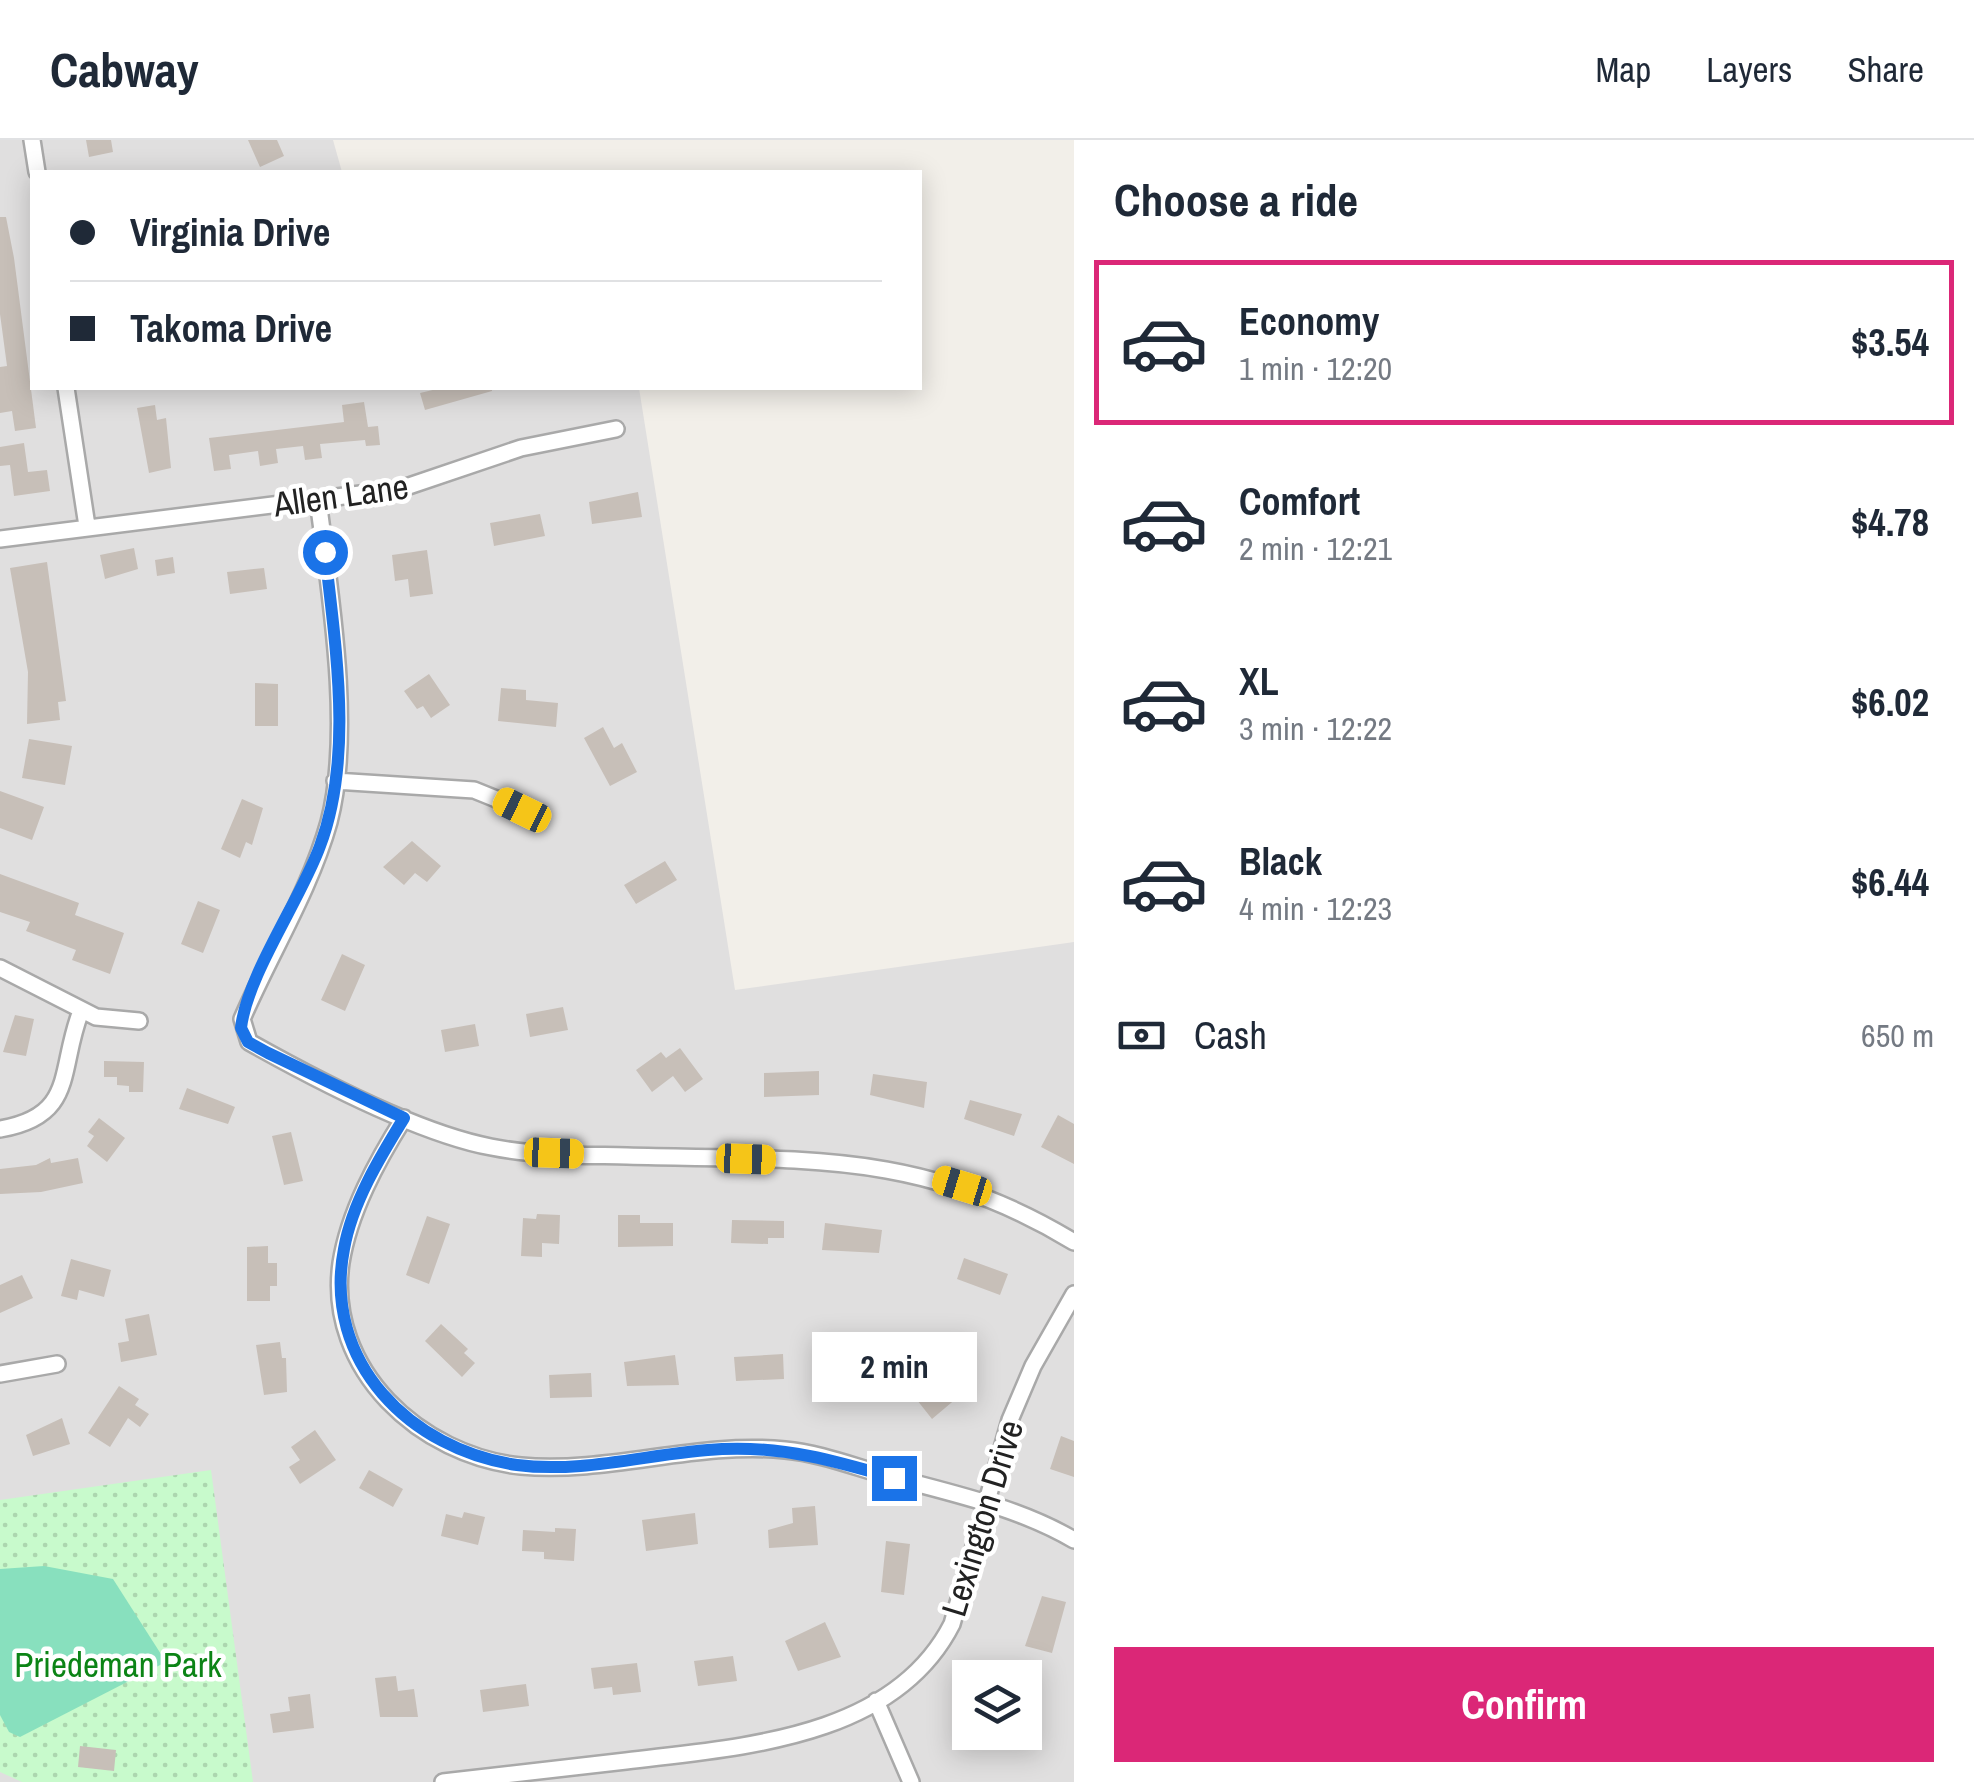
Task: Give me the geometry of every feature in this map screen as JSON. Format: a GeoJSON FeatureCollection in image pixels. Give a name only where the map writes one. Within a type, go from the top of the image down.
{"type":"FeatureCollection","features":[{"type":"Feature","properties":{"kind":"street"},"geometry":{"type":"LineString","coordinates":[[32,140],[37,170]]}},
{"type":"Feature","properties":{"kind":"street"},"geometry":{"type":"LineString","coordinates":[[66,390],[87,526]]}},
{"type":"Feature","properties":{"kind":"street","name":"Allen Lane"},"geometry":{"type":"LineString","coordinates":[[0,538],[400,489],[521,448],[616,429]]}},
{"type":"Feature","properties":{"kind":"street"},"geometry":{"type":"LineString","coordinates":[[318,500],[334,641],[335,781],[320,848],[241,1028],[248,1042],[404,1118],[466,1142],[529,1152],[876,1165],[962,1186],[1074,1242]]}},
{"type":"Feature","properties":{"kind":"street"},"geometry":{"type":"LineString","coordinates":[[335,781],[474,790],[522,810]]}},
{"type":"Feature","properties":{"kind":"street"},"geometry":{"type":"LineString","coordinates":[[0,968],[98,1018],[139,1021]]}},
{"type":"Feature","properties":{"kind":"street"},"geometry":{"type":"LineString","coordinates":[[0,1129],[36,1120],[58,1098],[81,1011]]}},
{"type":"Feature","properties":{"kind":"street"},"geometry":{"type":"LineString","coordinates":[[404,1118],[352,1221],[342,1256],[340,1297],[346,1332],[369,1379],[422,1431],[470,1455],[521,1466],[720,1449],[789,1450],[986,1505],[1074,1540]]}},
{"type":"Feature","properties":{"kind":"street","name":"Lexington Drive"},"geometry":{"type":"LineString","coordinates":[[443,1782],[767,1743],[836,1720],[906,1681],[943,1642],[961,1602],[1022,1389],[1074,1294]]}},
{"type":"Feature","properties":{"kind":"street"},"geometry":{"type":"LineString","coordinates":[[0,1374],[57,1364]]}},
{"type":"Feature","properties":{"kind":"street"},"geometry":{"type":"LineString","coordinates":[[876,1701],[911,1782]]}},
{"type":"Feature","properties":{"kind":"shaded area"},"geometry":{"type":"Polygon","coordinates":[[[0,140],[333,140],[341,170],[30,170],[30,390],[639,390],[735,990],[1074,942],[1074,1782],[0,1782],[0,140]]]}},
{"type":"Feature","properties":{"kind":"green space","name":"Priedeman Park"},"geometry":{"type":"Polygon","coordinates":[[[211,1470],[253,1782],[22,1782],[0,1772],[0,1500],[211,1470]]]}},
{"type":"Feature","properties":{"kind":"green space"},"geometry":{"type":"Polygon","coordinates":[[[44,1566],[113,1579],[166,1662],[20,1737],[9,1732],[0,1715],[0,1569],[44,1566]]]}},
{"type":"Feature","properties":{"kind":"building"},"geometry":{"type":"Polygon","coordinates":[[[86,140],[111,140],[113,152],[89,157],[86,140]]]}},
{"type":"Feature","properties":{"kind":"building"},"geometry":{"type":"Polygon","coordinates":[[[248,140],[277,140],[284,156],[260,167],[248,140]]]}},
{"type":"Feature","properties":{"kind":"building"},"geometry":{"type":"Polygon","coordinates":[[[0,217],[6,217],[36,428],[15,431],[12,411],[0,413],[0,367],[7,366],[0,314],[0,217]]]}},
{"type":"Feature","properties":{"kind":"building"},"geometry":{"type":"Polygon","coordinates":[[[433,390],[492,390],[425,410],[420,393],[433,390]]]}},
{"type":"Feature","properties":{"kind":"building"},"geometry":{"type":"Polygon","coordinates":[[[364,402],[368,427],[378,426],[380,445],[366,446],[365,440],[320,444],[322,458],[305,460],[303,446],[276,449],[278,463],[260,466],[258,451],[229,455],[231,469],[214,471],[209,438],[344,422],[342,405],[364,402]]]}},
{"type":"Feature","properties":{"kind":"building"},"geometry":{"type":"Polygon","coordinates":[[[155,405],[157,420],[166,418],[171,468],[149,473],[137,408],[155,405]]]}},
{"type":"Feature","properties":{"kind":"building"},"geometry":{"type":"Polygon","coordinates":[[[24,443],[28,472],[47,470],[50,491],[14,496],[10,465],[0,466],[0,447],[24,443]]]}},
{"type":"Feature","properties":{"kind":"building"},"geometry":{"type":"Polygon","coordinates":[[[638,492],[642,517],[592,524],[589,502],[638,492]]]}},
{"type":"Feature","properties":{"kind":"building"},"geometry":{"type":"Polygon","coordinates":[[[540,514],[545,536],[494,546],[490,523],[540,514]]]}},
{"type":"Feature","properties":{"kind":"building"},"geometry":{"type":"Polygon","coordinates":[[[134,548],[138,569],[105,579],[100,555],[134,548]]]}},
{"type":"Feature","properties":{"kind":"building"},"geometry":{"type":"Polygon","coordinates":[[[427,550],[433,594],[410,597],[408,579],[395,581],[392,555],[427,550]]]}},
{"type":"Feature","properties":{"kind":"building"},"geometry":{"type":"Polygon","coordinates":[[[173,557],[175,573],[157,576],[155,560],[173,557]]]}},
{"type":"Feature","properties":{"kind":"building"},"geometry":{"type":"Polygon","coordinates":[[[47,562],[66,701],[58,702],[60,720],[27,724],[28,672],[10,568],[47,562]]]}},
{"type":"Feature","properties":{"kind":"building"},"geometry":{"type":"Polygon","coordinates":[[[264,568],[267,589],[230,594],[227,572],[264,568]]]}},
{"type":"Feature","properties":{"kind":"building"},"geometry":{"type":"Polygon","coordinates":[[[429,674],[450,705],[431,718],[423,706],[417,709],[404,691],[429,674]]]}},
{"type":"Feature","properties":{"kind":"building"},"geometry":{"type":"Polygon","coordinates":[[[255,683],[278,684],[278,726],[255,726],[255,683]]]}},
{"type":"Feature","properties":{"kind":"building"},"geometry":{"type":"Polygon","coordinates":[[[501,688],[526,690],[526,700],[558,703],[556,727],[498,721],[501,688]]]}},
{"type":"Feature","properties":{"kind":"building"},"geometry":{"type":"Polygon","coordinates":[[[603,727],[614,748],[622,743],[637,772],[610,786],[584,738],[603,727]]]}},
{"type":"Feature","properties":{"kind":"building"},"geometry":{"type":"Polygon","coordinates":[[[29,739],[72,746],[65,785],[22,778],[29,739]]]}},
{"type":"Feature","properties":{"kind":"building"},"geometry":{"type":"Polygon","coordinates":[[[0,791],[44,807],[32,840],[0,828],[0,791]]]}},
{"type":"Feature","properties":{"kind":"building"},"geometry":{"type":"Polygon","coordinates":[[[242,799],[263,808],[252,845],[246,842],[240,858],[221,849],[242,799]]]}},
{"type":"Feature","properties":{"kind":"building"},"geometry":{"type":"Polygon","coordinates":[[[412,841],[441,866],[427,882],[415,873],[404,885],[383,867],[412,841]]]}},
{"type":"Feature","properties":{"kind":"building"},"geometry":{"type":"Polygon","coordinates":[[[665,861],[677,880],[636,904],[624,885],[665,861]]]}},
{"type":"Feature","properties":{"kind":"building"},"geometry":{"type":"Polygon","coordinates":[[[0,874],[79,903],[75,915],[124,933],[110,974],[72,960],[76,950],[26,931],[30,922],[0,912],[0,874]]]}},
{"type":"Feature","properties":{"kind":"building"},"geometry":{"type":"Polygon","coordinates":[[[198,901],[220,910],[203,953],[181,944],[198,901]]]}},
{"type":"Feature","properties":{"kind":"building"},"geometry":{"type":"Polygon","coordinates":[[[342,954],[365,965],[345,1011],[321,1000],[342,954]]]}},
{"type":"Feature","properties":{"kind":"building"},"geometry":{"type":"Polygon","coordinates":[[[563,1007],[568,1030],[530,1037],[526,1014],[563,1007]]]}},
{"type":"Feature","properties":{"kind":"building"},"geometry":{"type":"Polygon","coordinates":[[[15,1015],[34,1019],[26,1056],[3,1052],[15,1015]]]}},
{"type":"Feature","properties":{"kind":"building"},"geometry":{"type":"Polygon","coordinates":[[[475,1024],[479,1046],[445,1052],[441,1030],[475,1024]]]}},
{"type":"Feature","properties":{"kind":"building"},"geometry":{"type":"Polygon","coordinates":[[[680,1048],[703,1079],[685,1092],[673,1076],[652,1092],[636,1070],[661,1052],[666,1058],[680,1048]]]}},
{"type":"Feature","properties":{"kind":"building"},"geometry":{"type":"Polygon","coordinates":[[[104,1061],[144,1062],[143,1092],[129,1092],[129,1086],[117,1085],[117,1077],[104,1077],[104,1061]]]}},
{"type":"Feature","properties":{"kind":"building"},"geometry":{"type":"Polygon","coordinates":[[[819,1071],[819,1095],[764,1097],[764,1073],[819,1071]]]}},
{"type":"Feature","properties":{"kind":"building"},"geometry":{"type":"Polygon","coordinates":[[[873,1074],[927,1082],[924,1108],[870,1095],[873,1074]]]}},
{"type":"Feature","properties":{"kind":"building"},"geometry":{"type":"Polygon","coordinates":[[[187,1088],[235,1107],[228,1124],[179,1109],[187,1088]]]}},
{"type":"Feature","properties":{"kind":"building"},"geometry":{"type":"Polygon","coordinates":[[[970,1100],[1022,1114],[1014,1136],[964,1119],[970,1100]]]}},
{"type":"Feature","properties":{"kind":"building"},"geometry":{"type":"Polygon","coordinates":[[[1058,1115],[1074,1124],[1074,1164],[1041,1147],[1058,1115]]]}},
{"type":"Feature","properties":{"kind":"building"},"geometry":{"type":"Polygon","coordinates":[[[99,1118],[125,1138],[107,1162],[87,1146],[94,1136],[88,1132],[99,1118]]]}},
{"type":"Feature","properties":{"kind":"building"},"geometry":{"type":"Polygon","coordinates":[[[291,1132],[303,1181],[284,1185],[272,1136],[291,1132]]]}},
{"type":"Feature","properties":{"kind":"building"},"geometry":{"type":"Polygon","coordinates":[[[50,1158],[51,1163],[78,1158],[83,1183],[41,1192],[0,1194],[0,1169],[36,1165],[50,1158]]]}},
{"type":"Feature","properties":{"kind":"building"},"geometry":{"type":"Polygon","coordinates":[[[537,1214],[560,1215],[559,1244],[542,1243],[542,1257],[521,1256],[523,1218],[536,1219],[537,1214]]]}},
{"type":"Feature","properties":{"kind":"building"},"geometry":{"type":"Polygon","coordinates":[[[618,1215],[640,1215],[640,1223],[673,1223],[673,1246],[618,1247],[618,1215]]]}},
{"type":"Feature","properties":{"kind":"building"},"geometry":{"type":"Polygon","coordinates":[[[427,1216],[450,1224],[429,1284],[406,1275],[427,1216]]]}},
{"type":"Feature","properties":{"kind":"building"},"geometry":{"type":"Polygon","coordinates":[[[732,1220],[784,1221],[784,1238],[768,1238],[768,1244],[731,1243],[732,1220]]]}},
{"type":"Feature","properties":{"kind":"building"},"geometry":{"type":"Polygon","coordinates":[[[825,1223],[882,1230],[879,1253],[822,1250],[825,1223]]]}},
{"type":"Feature","properties":{"kind":"building"},"geometry":{"type":"Polygon","coordinates":[[[268,1246],[268,1263],[277,1263],[277,1286],[270,1286],[270,1301],[247,1301],[247,1247],[268,1246]]]}},
{"type":"Feature","properties":{"kind":"building"},"geometry":{"type":"Polygon","coordinates":[[[964,1258],[1008,1274],[1000,1295],[957,1279],[964,1258]]]}},
{"type":"Feature","properties":{"kind":"building"},"geometry":{"type":"Polygon","coordinates":[[[71,1259],[111,1270],[104,1297],[79,1290],[77,1300],[61,1296],[71,1259]]]}},
{"type":"Feature","properties":{"kind":"building"},"geometry":{"type":"Polygon","coordinates":[[[22,1275],[33,1298],[0,1313],[0,1285],[22,1275]]]}},
{"type":"Feature","properties":{"kind":"building"},"geometry":{"type":"Polygon","coordinates":[[[149,1314],[157,1355],[121,1362],[118,1343],[129,1341],[125,1319],[149,1314]]]}},
{"type":"Feature","properties":{"kind":"building"},"geometry":{"type":"Polygon","coordinates":[[[441,1324],[468,1349],[464,1353],[475,1363],[462,1377],[425,1341],[441,1324]]]}},
{"type":"Feature","properties":{"kind":"building"},"geometry":{"type":"Polygon","coordinates":[[[280,1342],[282,1358],[286,1358],[287,1392],[264,1395],[256,1345],[280,1342]]]}},
{"type":"Feature","properties":{"kind":"building"},"geometry":{"type":"Polygon","coordinates":[[[783,1354],[784,1379],[736,1381],[734,1357],[783,1354]]]}},
{"type":"Feature","properties":{"kind":"building"},"geometry":{"type":"Polygon","coordinates":[[[675,1355],[679,1385],[627,1386],[624,1362],[675,1355]]]}},
{"type":"Feature","properties":{"kind":"building"},"geometry":{"type":"Polygon","coordinates":[[[825,1370],[881,1379],[876,1400],[821,1389],[825,1370]]]}},
{"type":"Feature","properties":{"kind":"building"},"geometry":{"type":"Polygon","coordinates":[[[591,1373],[592,1397],[550,1398],[549,1375],[591,1373]]]}},
{"type":"Feature","properties":{"kind":"building"},"geometry":{"type":"Polygon","coordinates":[[[949,1374],[964,1392],[932,1419],[917,1400],[949,1374]]]}},
{"type":"Feature","properties":{"kind":"building"},"geometry":{"type":"Polygon","coordinates":[[[119,1386],[139,1399],[135,1405],[149,1414],[140,1427],[128,1418],[110,1447],[88,1433],[119,1386]]]}},
{"type":"Feature","properties":{"kind":"building"},"geometry":{"type":"Polygon","coordinates":[[[62,1418],[70,1444],[33,1456],[26,1435],[62,1418]]]}},
{"type":"Feature","properties":{"kind":"building"},"geometry":{"type":"Polygon","coordinates":[[[315,1430],[336,1460],[300,1484],[289,1467],[300,1460],[291,1447],[315,1430]]]}},
{"type":"Feature","properties":{"kind":"building"},"geometry":{"type":"Polygon","coordinates":[[[1061,1436],[1074,1441],[1074,1477],[1050,1469],[1061,1436]]]}},
{"type":"Feature","properties":{"kind":"building"},"geometry":{"type":"Polygon","coordinates":[[[369,1470],[403,1489],[393,1507],[359,1488],[369,1470]]]}},
{"type":"Feature","properties":{"kind":"building"},"geometry":{"type":"Polygon","coordinates":[[[815,1506],[818,1545],[769,1548],[768,1530],[793,1523],[792,1508],[815,1506]]]}},
{"type":"Feature","properties":{"kind":"building"},"geometry":{"type":"Polygon","coordinates":[[[464,1512],[485,1517],[478,1545],[441,1536],[446,1514],[462,1518],[464,1512]]]}},
{"type":"Feature","properties":{"kind":"building"},"geometry":{"type":"Polygon","coordinates":[[[695,1513],[698,1544],[646,1551],[642,1520],[695,1513]]]}},
{"type":"Feature","properties":{"kind":"building"},"geometry":{"type":"Polygon","coordinates":[[[555,1528],[576,1529],[574,1561],[544,1559],[544,1552],[522,1551],[523,1530],[555,1532],[555,1528]]]}},
{"type":"Feature","properties":{"kind":"building"},"geometry":{"type":"Polygon","coordinates":[[[886,1541],[910,1544],[904,1595],[881,1592],[886,1541]]]}},
{"type":"Feature","properties":{"kind":"building"},"geometry":{"type":"Polygon","coordinates":[[[1042,1596],[1066,1602],[1052,1653],[1025,1646],[1042,1596]]]}},
{"type":"Feature","properties":{"kind":"building"},"geometry":{"type":"Polygon","coordinates":[[[825,1622],[841,1657],[798,1671],[785,1641],[825,1622]]]}},
{"type":"Feature","properties":{"kind":"building"},"geometry":{"type":"Polygon","coordinates":[[[733,1656],[737,1681],[698,1686],[694,1661],[733,1656]]]}},
{"type":"Feature","properties":{"kind":"building"},"geometry":{"type":"Polygon","coordinates":[[[637,1663],[641,1692],[613,1695],[612,1687],[594,1689],[591,1668],[637,1663]]]}},
{"type":"Feature","properties":{"kind":"building"},"geometry":{"type":"Polygon","coordinates":[[[396,1676],[398,1691],[414,1689],[418,1717],[380,1717],[375,1678],[396,1676]]]}},
{"type":"Feature","properties":{"kind":"building"},"geometry":{"type":"Polygon","coordinates":[[[526,1684],[529,1706],[483,1712],[480,1690],[526,1684]]]}},
{"type":"Feature","properties":{"kind":"building"},"geometry":{"type":"Polygon","coordinates":[[[310,1694],[314,1728],[273,1733],[270,1714],[290,1711],[288,1697],[310,1694]]]}},
{"type":"Feature","properties":{"kind":"building"},"geometry":{"type":"Polygon","coordinates":[[[80,1746],[116,1750],[114,1771],[78,1767],[80,1746]]]}},
{"type":"Feature","properties":{"kind":"route"},"geometry":{"type":"LineString","coordinates":[[325,552],[337,704],[333,802],[320,848],[265,965],[241,1028],[248,1042],[287,1064],[404,1118],[366,1188],[344,1244],[342,1318],[369,1379],[402,1414],[440,1442],[484,1459],[521,1466],[562,1466],[757,1448],[789,1450],[894,1478]]}}]}
